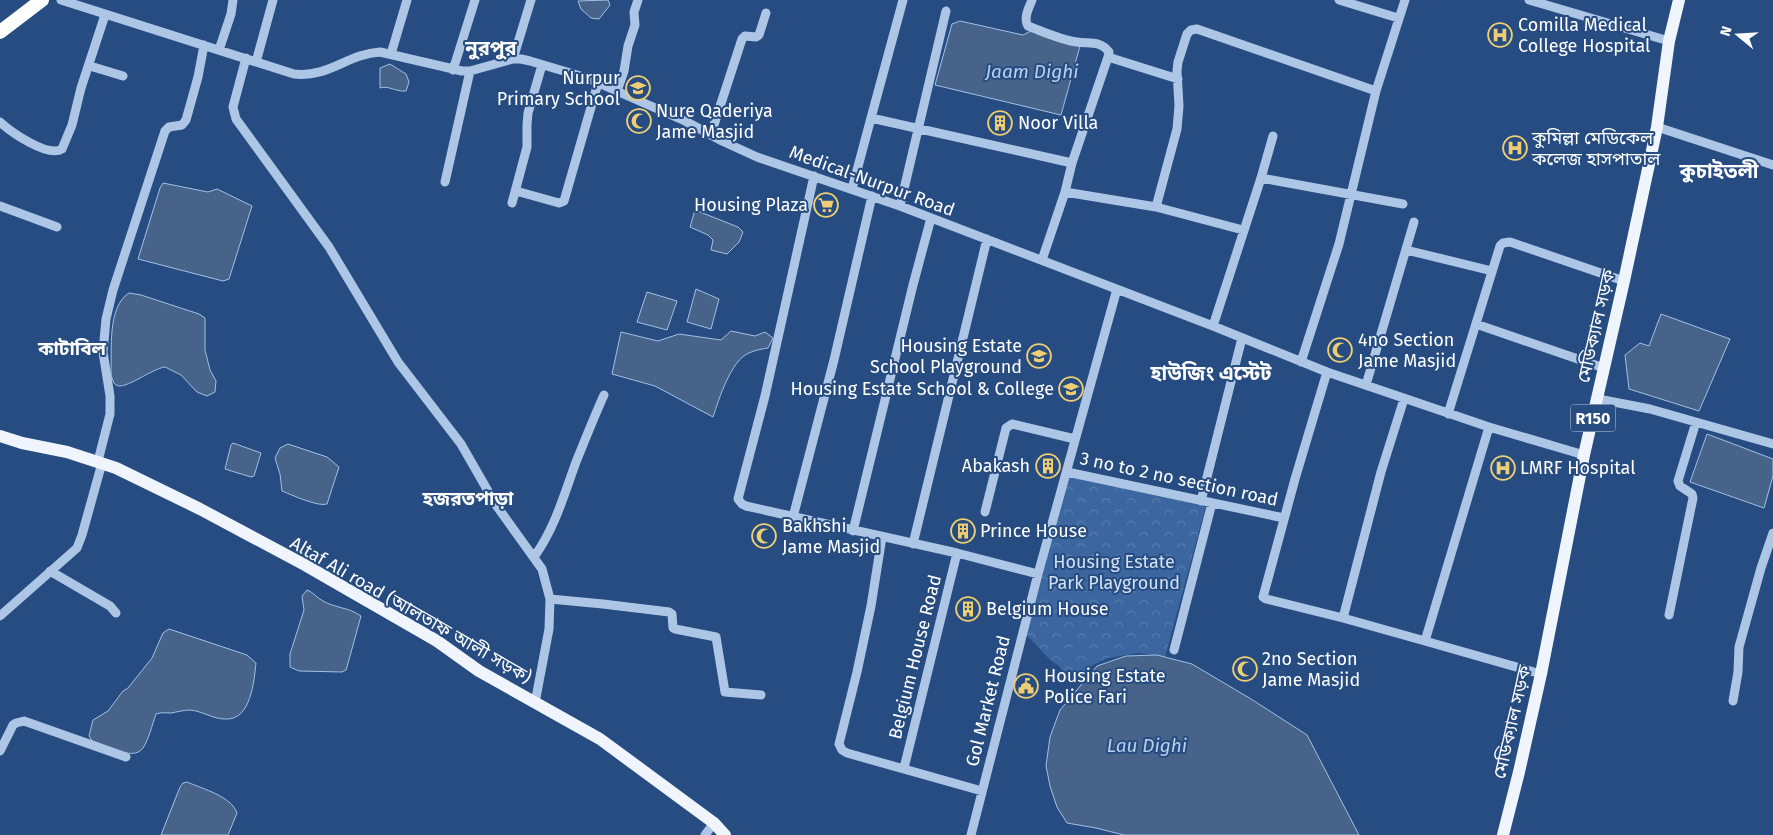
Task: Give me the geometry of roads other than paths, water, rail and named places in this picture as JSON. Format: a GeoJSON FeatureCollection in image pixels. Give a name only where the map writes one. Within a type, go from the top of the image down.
{"type":"FeatureCollection","features":[{"type":"Feature","properties":{"kind":"highway"},"geometry":{"type":"LineString","coordinates":[[0,32],[42,0]]}},
{"type":"Feature","properties":{"kind":"main road","name":"মেডিক্যাল সড়ক"},"geometry":{"type":"LineString","coordinates":[[1503,835],[1520,772],[1584,455],[1657,127],[1670,41],[1679,0]]}},
{"type":"Feature","properties":{"kind":"main road","name":"Altaf Ali road (আলতাফ আলী সড়ক)"},"geometry":{"type":"LineString","coordinates":[[0,436],[100,462],[200,509],[343,586],[437,641],[479,672],[600,739],[714,823],[725,835]]}},
{"type":"Feature","properties":{"kind":"street","name":"Medical-Nurpur Road"},"geometry":{"type":"LineString","coordinates":[[61,0],[286,72],[304,75],[326,71],[345,61],[368,53],[380,52],[453,70],[470,71],[513,59],[530,61],[617,91],[685,121],[757,157],[900,206],[1213,326],[1327,372],[1448,414],[1584,455]]}},
{"type":"Feature","properties":{"kind":"street"},"geometry":{"type":"LineString","coordinates":[[219,50],[229,21],[233,0]]}},
{"type":"Feature","properties":{"kind":"street"},"geometry":{"type":"LineString","coordinates":[[256,62],[273,0]]}},
{"type":"Feature","properties":{"kind":"street"},"geometry":{"type":"LineString","coordinates":[[391,54],[407,0]]}},
{"type":"Feature","properties":{"kind":"street"},"geometry":{"type":"LineString","coordinates":[[453,70],[475,0]]}},
{"type":"Feature","properties":{"kind":"street"},"geometry":{"type":"LineString","coordinates":[[513,59],[531,0]]}},
{"type":"Feature","properties":{"kind":"street"},"geometry":{"type":"LineString","coordinates":[[617,91],[635,25],[634,12],[638,0]]}},
{"type":"Feature","properties":{"kind":"street"},"geometry":{"type":"LineString","coordinates":[[852,189],[903,0]]}},
{"type":"Feature","properties":{"kind":"street"},"geometry":{"type":"LineString","coordinates":[[1032,0],[1026,16],[1028,26],[1076,42],[1089,42],[1103,46],[1109,52],[1042,260]]}},
{"type":"Feature","properties":{"kind":"street"},"geometry":{"type":"LineString","coordinates":[[1339,0],[1398,18]]}},
{"type":"Feature","properties":{"kind":"street"},"geometry":{"type":"LineString","coordinates":[[1301,362],[1339,244],[1376,91],[1405,0]]}},
{"type":"Feature","properties":{"kind":"street"},"geometry":{"type":"LineString","coordinates":[[1529,0],[1670,41]]}},
{"type":"Feature","properties":{"kind":"street"},"geometry":{"type":"LineString","coordinates":[[900,206],[946,11]]}},
{"type":"Feature","properties":{"kind":"street"},"geometry":{"type":"LineString","coordinates":[[711,134],[742,39],[744,36],[756,37],[759,35],[766,13]]}},
{"type":"Feature","properties":{"kind":"street"},"geometry":{"type":"LineString","coordinates":[[0,122],[30,143],[59,151],[62,149],[72,125],[79,96],[106,15]]}},
{"type":"Feature","properties":{"kind":"street"},"geometry":{"type":"LineString","coordinates":[[1156,207],[1177,129],[1179,106],[1178,62],[1188,34],[1192,30],[1197,29],[1376,91]]}},
{"type":"Feature","properties":{"kind":"street"},"geometry":{"type":"LineString","coordinates":[[0,616],[76,548],[80,542],[110,414],[110,396],[103,352],[106,319],[113,290],[165,131],[169,127],[182,125],[186,120],[198,77],[204,45]]}},
{"type":"Feature","properties":{"kind":"street"},"geometry":{"type":"LineString","coordinates":[[1108,57],[1178,79]]}},
{"type":"Feature","properties":{"kind":"street"},"geometry":{"type":"LineString","coordinates":[[246,58],[233,108],[236,119],[329,247],[398,362],[461,444],[496,505],[542,569],[550,599],[546,647],[535,703]]}},
{"type":"Feature","properties":{"kind":"street"},"geometry":{"type":"LineString","coordinates":[[512,203],[527,147],[526,125],[528,113],[542,65]]}},
{"type":"Feature","properties":{"kind":"street"},"geometry":{"type":"LineString","coordinates":[[90,66],[123,76]]}},
{"type":"Feature","properties":{"kind":"street"},"geometry":{"type":"LineString","coordinates":[[445,182],[470,71]]}},
{"type":"Feature","properties":{"kind":"street"},"geometry":{"type":"LineString","coordinates":[[516,191],[560,203],[564,201],[598,83]]}},
{"type":"Feature","properties":{"kind":"street"},"geometry":{"type":"LineString","coordinates":[[871,118],[1072,163]]}},
{"type":"Feature","properties":{"kind":"street"},"geometry":{"type":"LineString","coordinates":[[1657,127],[1773,165]]}},
{"type":"Feature","properties":{"kind":"street"},"geometry":{"type":"LineString","coordinates":[[1213,326],[1273,136]]}},
{"type":"Feature","properties":{"kind":"street"},"geometry":{"type":"LineString","coordinates":[[814,176],[767,386],[738,499],[746,506],[957,553],[1038,574]]}},
{"type":"Feature","properties":{"kind":"street"},"geometry":{"type":"LineString","coordinates":[[1261,178],[1403,204]]}},
{"type":"Feature","properties":{"kind":"street"},"geometry":{"type":"LineString","coordinates":[[1065,192],[1156,207],[1243,230]]}},
{"type":"Feature","properties":{"kind":"street"},"geometry":{"type":"LineString","coordinates":[[793,517],[834,360],[872,196]]}},
{"type":"Feature","properties":{"kind":"street"},"geometry":{"type":"LineString","coordinates":[[0,206],[57,227]]}},
{"type":"Feature","properties":{"kind":"street"},"geometry":{"type":"LineString","coordinates":[[853,530],[931,218]]}},
{"type":"Feature","properties":{"kind":"street"},"geometry":{"type":"LineString","coordinates":[[1366,385],[1414,222]]}},
{"type":"Feature","properties":{"kind":"street"},"geometry":{"type":"LineString","coordinates":[[913,544],[987,239]]}},
{"type":"Feature","properties":{"kind":"street"},"geometry":{"type":"LineString","coordinates":[[1448,414],[1500,246],[1503,243],[1510,242],[1624,281]]}},
{"type":"Feature","properties":{"kind":"street"},"geometry":{"type":"LineString","coordinates":[[1406,250],[1492,271]]}},
{"type":"Feature","properties":{"kind":"street","name":"Gol Market Road"},"geometry":{"type":"LineString","coordinates":[[971,835],[1038,574],[1117,289]]}},
{"type":"Feature","properties":{"kind":"street"},"geometry":{"type":"LineString","coordinates":[[1476,324],[1604,368]]}},
{"type":"Feature","properties":{"kind":"street"},"geometry":{"type":"LineString","coordinates":[[1202,501],[1242,338]]}},
{"type":"Feature","properties":{"kind":"street"},"geometry":{"type":"LineString","coordinates":[[1327,372],[1263,596],[1266,599],[1343,618],[1541,674]]}},
{"type":"Feature","properties":{"kind":"street"},"geometry":{"type":"LineString","coordinates":[[534,557],[544,542],[564,499],[604,395]]}},
{"type":"Feature","properties":{"kind":"street"},"geometry":{"type":"LineString","coordinates":[[1343,618],[1381,472],[1404,399]]}},
{"type":"Feature","properties":{"kind":"street"},"geometry":{"type":"LineString","coordinates":[[1598,399],[1650,409],[1773,444]]}},
{"type":"Feature","properties":{"kind":"street"},"geometry":{"type":"LineString","coordinates":[[1669,615],[1693,498],[1692,494],[1680,486],[1678,481],[1696,422]]}},
{"type":"Feature","properties":{"kind":"street"},"geometry":{"type":"LineString","coordinates":[[985,512],[1006,428],[1012,424],[1076,439]]}},
{"type":"Feature","properties":{"kind":"street"},"geometry":{"type":"LineString","coordinates":[[1425,642],[1489,427]]}},
{"type":"Feature","properties":{"kind":"street","name":"3 no to 2 no section road"},"geometry":{"type":"LineString","coordinates":[[1067,472],[1284,518]]}},
{"type":"Feature","properties":{"kind":"street"},"geometry":{"type":"LineString","coordinates":[[1174,650],[1212,503]]}},
{"type":"Feature","properties":{"kind":"street"},"geometry":{"type":"LineString","coordinates":[[1733,701],[1738,672],[1739,647],[1760,568],[1773,533]]}},
{"type":"Feature","properties":{"kind":"street"},"geometry":{"type":"LineString","coordinates":[[882,537],[871,606],[839,744],[842,750],[847,753],[982,791]]}},
{"type":"Feature","properties":{"kind":"street","name":"Belgium House Road"},"geometry":{"type":"LineString","coordinates":[[904,768],[957,553]]}},
{"type":"Feature","properties":{"kind":"street"},"geometry":{"type":"LineString","coordinates":[[50,571],[110,606],[116,613]]}},
{"type":"Feature","properties":{"kind":"street"},"geometry":{"type":"LineString","coordinates":[[550,599],[669,612],[672,614],[673,628],[716,637],[725,692],[761,695]]}},
{"type":"Feature","properties":{"kind":"street"},"geometry":{"type":"LineString","coordinates":[[0,751],[16,723],[24,721],[126,757]]}},
{"type":"Feature","properties":{"kind":"street"},"geometry":{"type":"LineString","coordinates":[[0,729],[10,732]]}},
{"type":"Feature","properties":{"kind":"street"},"geometry":{"type":"LineString","coordinates":[[705,835],[714,823]]}},
{"type":"Feature","properties":{"kind":"water"},"geometry":{"type":"Polygon","coordinates":[[[608,0],[610,5],[599,19],[591,18],[581,9],[578,1],[608,0]]]}},
{"type":"Feature","properties":{"kind":"water","name":"Jaam Dighi"},"geometry":{"type":"Polygon","coordinates":[[[960,21],[1023,35],[1031,31],[1080,46],[1061,115],[935,85],[952,24],[960,21]]]}},
{"type":"Feature","properties":{"kind":"water"},"geometry":{"type":"Polygon","coordinates":[[[390,64],[406,74],[409,82],[406,91],[386,87],[380,88],[380,68],[390,64]]]}},
{"type":"Feature","properties":{"kind":"water"},"geometry":{"type":"Polygon","coordinates":[[[163,183],[208,192],[217,189],[252,206],[229,279],[223,281],[138,259],[163,183]]]}},
{"type":"Feature","properties":{"kind":"water"},"geometry":{"type":"Polygon","coordinates":[[[695,210],[738,227],[743,232],[739,242],[727,254],[711,250],[713,240],[708,235],[690,227],[695,210]]]}},
{"type":"Feature","properties":{"kind":"water"},"geometry":{"type":"Polygon","coordinates":[[[696,289],[719,299],[711,329],[687,322],[696,289]]]}},
{"type":"Feature","properties":{"kind":"water"},"geometry":{"type":"Polygon","coordinates":[[[647,292],[677,301],[667,330],[637,322],[647,292]]]}},
{"type":"Feature","properties":{"kind":"water"},"geometry":{"type":"Polygon","coordinates":[[[129,293],[141,295],[199,314],[205,318],[205,350],[210,370],[216,381],[215,392],[207,396],[197,392],[181,375],[165,367],[125,385],[115,384],[111,374],[112,330],[117,308],[129,293]]]}},
{"type":"Feature","properties":{"kind":"water"},"geometry":{"type":"Polygon","coordinates":[[[1661,314],[1730,339],[1699,411],[1629,389],[1625,355],[1640,343],[1649,346],[1661,314]]]}},
{"type":"Feature","properties":{"kind":"water"},"geometry":{"type":"Polygon","coordinates":[[[731,331],[755,336],[765,332],[773,338],[768,348],[749,353],[737,363],[726,381],[713,417],[655,386],[612,374],[621,332],[658,341],[679,334],[721,340],[731,331]]]}},
{"type":"Feature","properties":{"kind":"water"},"geometry":{"type":"Polygon","coordinates":[[[1707,434],[1773,459],[1773,476],[1764,508],[1690,482],[1707,434]]]}},
{"type":"Feature","properties":{"kind":"water"},"geometry":{"type":"Polygon","coordinates":[[[233,443],[261,453],[254,476],[251,477],[225,469],[233,443]]]}},
{"type":"Feature","properties":{"kind":"water"},"geometry":{"type":"Polygon","coordinates":[[[288,444],[327,457],[339,467],[327,504],[311,502],[282,491],[280,474],[275,458],[280,448],[288,444]]]}},
{"type":"Feature","properties":{"kind":"water"},"geometry":{"type":"Polygon","coordinates":[[[307,590],[321,600],[361,616],[346,670],[342,672],[299,671],[290,667],[290,654],[304,610],[302,596],[307,590]]]}},
{"type":"Feature","properties":{"kind":"water"},"geometry":{"type":"Polygon","coordinates":[[[169,629],[247,655],[256,663],[250,698],[246,707],[241,714],[234,718],[225,719],[190,710],[156,714],[149,736],[143,748],[138,752],[126,753],[92,741],[89,736],[93,720],[108,711],[123,691],[128,688],[152,658],[163,633],[169,629]]]}},
{"type":"Feature","properties":{"kind":"water","name":"Lau Dighi"},"geometry":{"type":"Polygon","coordinates":[[[1157,655],[1192,664],[1307,735],[1359,835],[1124,835],[1067,823],[1057,807],[1046,766],[1050,737],[1060,710],[1097,666],[1126,656],[1157,655]]]}},
{"type":"Feature","properties":{"kind":"water"},"geometry":{"type":"Polygon","coordinates":[[[187,782],[216,794],[234,807],[237,813],[228,835],[161,835],[180,787],[183,783],[187,782]]]}},
{"type":"Feature","properties":{"kind":"place","name":"Comilla Medical College Hospital"},"geometry":{"type":"Point","coordinates":[1500,35]}},
{"type":"Feature","properties":{"kind":"place","name":"Nurpur Primary School"},"geometry":{"type":"Point","coordinates":[638,88]}},
{"type":"Feature","properties":{"kind":"place","name":"Nure Qaderiya Jame Masjid"},"geometry":{"type":"Point","coordinates":[639,121]}},
{"type":"Feature","properties":{"kind":"place","name":"Noor Villa"},"geometry":{"type":"Point","coordinates":[1000,123]}},
{"type":"Feature","properties":{"kind":"place","name":"কুমিল্লা মেডিকেল কলেজ হাসপাতাল"},"geometry":{"type":"Point","coordinates":[1515,148]}},
{"type":"Feature","properties":{"kind":"place","name":"Housing Plaza"},"geometry":{"type":"Point","coordinates":[826,205]}},
{"type":"Feature","properties":{"kind":"place","name":"4no Section Jame Masjid"},"geometry":{"type":"Point","coordinates":[1340,350]}},
{"type":"Feature","properties":{"kind":"place","name":"Housing Estate School Playground"},"geometry":{"type":"Point","coordinates":[1039,356]}},
{"type":"Feature","properties":{"kind":"place","name":"Housing Estate School & College"},"geometry":{"type":"Point","coordinates":[1071,389]}},
{"type":"Feature","properties":{"kind":"place","name":"Abakash"},"geometry":{"type":"Point","coordinates":[1048,466]}},
{"type":"Feature","properties":{"kind":"place","name":"LMRF Hospital"},"geometry":{"type":"Point","coordinates":[1503,468]}},
{"type":"Feature","properties":{"kind":"place","name":"Prince House"},"geometry":{"type":"Point","coordinates":[963,531]}},
{"type":"Feature","properties":{"kind":"place","name":"Bakhshi Jame Masjid"},"geometry":{"type":"Point","coordinates":[764,536]}},
{"type":"Feature","properties":{"kind":"place","name":"Belgium House"},"geometry":{"type":"Point","coordinates":[968,609]}},
{"type":"Feature","properties":{"kind":"place","name":"2no Section Jame Masjid"},"geometry":{"type":"Point","coordinates":[1245,669]}},
{"type":"Feature","properties":{"kind":"place","name":"Housing Estate Police Fari"},"geometry":{"type":"Point","coordinates":[1026,686]}},
{"type":"Feature","properties":{"kind":"district","name":"নুরপুর"},"geometry":{"type":"Point","coordinates":[491,48]}},
{"type":"Feature","properties":{"kind":"district","name":"কুচাইতলী"},"geometry":{"type":"Point","coordinates":[1719,171]}},
{"type":"Feature","properties":{"kind":"district","name":"কাটাবিল"},"geometry":{"type":"Point","coordinates":[72,348]}},
{"type":"Feature","properties":{"kind":"district","name":"হাউজিং এস্টেট"},"geometry":{"type":"Point","coordinates":[1211,373]}},
{"type":"Feature","properties":{"kind":"district","name":"হজরতপাড়া"},"geometry":{"type":"Point","coordinates":[468,498]}},
{"type":"Feature","properties":{"kind":"park label","name":"Housing Estate Park Playground"},"geometry":{"type":"Point","coordinates":[1114,572]}}]}
